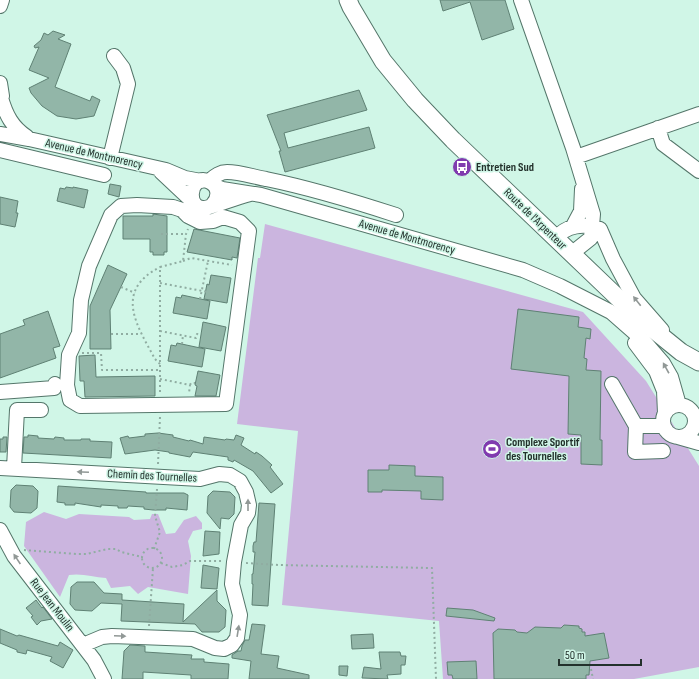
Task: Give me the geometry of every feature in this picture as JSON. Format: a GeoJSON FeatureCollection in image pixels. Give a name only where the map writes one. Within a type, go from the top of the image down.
{"type":"FeatureCollection","features":[{"type":"Feature","properties":{"kind":"main road","name":"Route de l'Arpenteur"},"geometry":{"type":"LineString","coordinates":[[348,0],[351,8],[383,61],[415,100],[555,239],[639,318],[681,352],[699,362]]}},
{"type":"Feature","properties":{"kind":"street"},"geometry":{"type":"LineString","coordinates":[[0,6],[2,0]]}},
{"type":"Feature","properties":{"kind":"street"},"geometry":{"type":"LineString","coordinates":[[521,0],[576,157],[594,214],[591,238],[571,254]]}},
{"type":"Feature","properties":{"kind":"street"},"geometry":{"type":"LineString","coordinates":[[110,158],[128,84],[123,68],[114,56]]}},
{"type":"Feature","properties":{"kind":"street","name":"Avenue de Montmorency"},"geometry":{"type":"LineString","coordinates":[[0,83],[0,100],[4,110],[16,129],[29,139]]}},
{"type":"Feature","properties":{"kind":"street"},"geometry":{"type":"LineString","coordinates":[[576,157],[699,114]]}},
{"type":"Feature","properties":{"kind":"street"},"geometry":{"type":"LineString","coordinates":[[658,128],[664,144],[699,171]]}},
{"type":"Feature","properties":{"kind":"street","name":"Avenue de Montmorency"},"geometry":{"type":"LineString","coordinates":[[0,134],[29,139],[166,170],[185,178],[208,183],[248,197]]}},
{"type":"Feature","properties":{"kind":"street"},"geometry":{"type":"LineString","coordinates":[[0,150],[104,176]]}},
{"type":"Feature","properties":{"kind":"street","name":"Avenue de Montmorency"},"geometry":{"type":"LineString","coordinates":[[158,169],[194,203]]}},
{"type":"Feature","properties":{"kind":"street"},"geometry":{"type":"LineString","coordinates":[[208,183],[218,194],[217,198],[212,205],[204,208],[199,207],[194,203],[191,197],[191,192],[195,184],[208,183],[219,174],[227,172],[281,182],[345,198],[396,215]]}},
{"type":"Feature","properties":{"kind":"street"},"geometry":{"type":"LineString","coordinates":[[573,226],[581,211],[582,179]]}},
{"type":"Feature","properties":{"kind":"street"},"geometry":{"type":"LineString","coordinates":[[172,207],[179,189]]}},
{"type":"Feature","properties":{"kind":"street","name":"Avenue de Montmorency"},"geometry":{"type":"LineString","coordinates":[[212,205],[261,195],[522,270],[560,286],[612,312],[644,341],[663,362],[679,405]]}},
{"type":"Feature","properties":{"kind":"street"},"geometry":{"type":"LineString","coordinates":[[127,198],[139,196],[150,197],[200,222],[224,218],[251,223],[256,229],[254,253]]}},
{"type":"Feature","properties":{"kind":"street"},"geometry":{"type":"LineString","coordinates":[[224,218],[227,210],[248,197]]}},
{"type":"Feature","properties":{"kind":"street"},"geometry":{"type":"LineString","coordinates":[[172,207],[121,206],[111,215],[89,266],[81,300],[79,333],[70,354],[68,385],[70,400],[80,406],[226,404],[249,231],[240,222]]}},
{"type":"Feature","properties":{"kind":"street"},"geometry":{"type":"LineString","coordinates":[[555,239],[560,233],[573,226],[593,226],[600,229],[613,259],[634,298],[681,352]]}},
{"type":"Feature","properties":{"kind":"street","name":"Avenue de Montmorency"},"geometry":{"type":"LineString","coordinates":[[560,286],[610,318],[636,344],[656,371],[664,391],[664,419]]}},
{"type":"Feature","properties":{"kind":"street"},"geometry":{"type":"LineString","coordinates":[[0,392],[54,388],[55,384]]}},
{"type":"Feature","properties":{"kind":"street"},"geometry":{"type":"LineString","coordinates":[[612,384],[636,426],[635,452],[663,452]]}},
{"type":"Feature","properties":{"kind":"street"},"geometry":{"type":"LineString","coordinates":[[636,426],[658,426],[664,419],[669,408],[679,405],[689,409],[697,424],[686,435],[678,437]]}},
{"type":"Feature","properties":{"kind":"street"},"geometry":{"type":"LineString","coordinates":[[7,468],[17,410],[41,410]]}},
{"type":"Feature","properties":{"kind":"street"},"geometry":{"type":"LineString","coordinates":[[664,419],[668,433],[699,443]]}},
{"type":"Feature","properties":{"kind":"street","name":"Chemin des Tournelles"},"geometry":{"type":"LineString","coordinates":[[7,468],[200,479],[224,474],[230,475],[240,481],[246,492],[249,505],[248,513],[241,525],[234,562],[232,584],[240,615],[237,638],[232,645],[224,649],[215,648],[193,639],[112,636],[102,637],[83,645]]}},
{"type":"Feature","properties":{"kind":"street","name":"Rue Jean Moulin"},"geometry":{"type":"LineString","coordinates":[[2,538],[14,556],[94,660],[104,679]]}},
{"type":"Feature","properties":{"kind":"path"},"geometry":{"type":"LineString","coordinates":[[183,261],[186,234],[189,226]]}},
{"type":"Feature","properties":{"kind":"path"},"geometry":{"type":"LineString","coordinates":[[161,234],[186,234]]}},
{"type":"Feature","properties":{"kind":"path"},"geometry":{"type":"LineString","coordinates":[[184,247],[189,247]]}},
{"type":"Feature","properties":{"kind":"path"},"geometry":{"type":"LineString","coordinates":[[160,365],[141,334],[133,316],[135,292],[141,280],[152,271],[160,267],[191,258],[244,267]]}},
{"type":"Feature","properties":{"kind":"path"},"geometry":{"type":"LineString","coordinates":[[200,299],[208,261]]}},
{"type":"Feature","properties":{"kind":"path"},"geometry":{"type":"LineString","coordinates":[[154,549],[160,532],[155,516],[160,406],[160,267]]}},
{"type":"Feature","properties":{"kind":"path"},"geometry":{"type":"LineString","coordinates":[[160,283],[208,292]]}},
{"type":"Feature","properties":{"kind":"path"},"geometry":{"type":"LineString","coordinates":[[121,286],[135,292]]}},
{"type":"Feature","properties":{"kind":"path"},"geometry":{"type":"LineString","coordinates":[[160,331],[196,338],[197,334],[201,335]]}},
{"type":"Feature","properties":{"kind":"path"},"geometry":{"type":"LineString","coordinates":[[111,334],[141,334]]}},
{"type":"Feature","properties":{"kind":"path"},"geometry":{"type":"LineString","coordinates":[[182,344],[183,335]]}},
{"type":"Feature","properties":{"kind":"path"},"geometry":{"type":"LineString","coordinates":[[70,354],[101,353],[102,370],[160,370]]}},
{"type":"Feature","properties":{"kind":"path"},"geometry":{"type":"LineString","coordinates":[[160,379],[190,385],[191,383],[195,383]]}},
{"type":"Feature","properties":{"kind":"path"},"geometry":{"type":"LineString","coordinates":[[190,385],[188,396],[195,397],[194,405]]}},
{"type":"Feature","properties":{"kind":"path"},"geometry":{"type":"LineString","coordinates":[[142,557],[150,548],[158,549],[161,553],[161,563]]}},
{"type":"Feature","properties":{"kind":"path"},"geometry":{"type":"LineString","coordinates":[[14,556],[24,550],[87,554],[107,549],[116,549],[121,552],[142,557]]}},
{"type":"Feature","properties":{"kind":"path"},"geometry":{"type":"LineString","coordinates":[[142,557],[142,561],[147,567],[153,568],[161,563]]}},
{"type":"Feature","properties":{"kind":"path"},"geometry":{"type":"LineString","coordinates":[[161,563],[172,568],[190,561],[278,565],[432,568],[436,679]]}},
{"type":"Feature","properties":{"kind":"path"},"geometry":{"type":"LineString","coordinates":[[148,637],[153,568]]}},
{"type":"Feature","properties":{"kind":"path"},"geometry":{"type":"LineString","coordinates":[[591,669],[593,679]]}},
{"type":"Feature","properties":{"kind":"shaded area","name":"Complexe Sportif des Tournelles"},"geometry":{"type":"Polygon","coordinates":[[[265,224],[583,312],[646,381],[699,466],[699,667],[634,679],[443,679],[439,621],[282,605],[298,431],[237,424],[258,258],[260,258],[265,224]]]}},
{"type":"Feature","properties":{"kind":"shaded area"},"geometry":{"type":"Polygon","coordinates":[[[44,512],[66,519],[79,514],[129,517],[134,520],[150,519],[152,514],[158,514],[166,534],[175,533],[184,520],[196,516],[202,523],[202,529],[193,531],[188,541],[191,556],[188,594],[148,587],[138,594],[130,586],[111,588],[106,578],[69,575],[60,597],[24,546],[26,522],[44,512]]]}},
{"type":"Feature","properties":{"kind":"building"},"geometry":{"type":"Polygon","coordinates":[[[440,0],[505,0],[514,29],[482,40],[470,2],[443,11],[440,0]]]}},
{"type":"Feature","properties":{"kind":"building"},"geometry":{"type":"Polygon","coordinates":[[[53,31],[65,35],[58,39],[71,44],[55,87],[90,101],[92,96],[100,100],[94,116],[76,119],[57,116],[42,106],[31,93],[29,88],[49,78],[29,70],[39,47],[35,48],[34,46],[41,40],[44,33],[48,35],[53,31]]]}},
{"type":"Feature","properties":{"kind":"building"},"geometry":{"type":"Polygon","coordinates":[[[359,90],[367,110],[284,133],[288,148],[369,127],[375,148],[285,172],[279,151],[281,151],[267,115],[359,90]]]}},
{"type":"Feature","properties":{"kind":"building"},"geometry":{"type":"Polygon","coordinates":[[[110,184],[121,186],[119,197],[108,194],[110,184]]]}},
{"type":"Feature","properties":{"kind":"building"},"geometry":{"type":"Polygon","coordinates":[[[66,187],[88,190],[84,208],[57,201],[60,188],[65,189],[66,187]]]}},
{"type":"Feature","properties":{"kind":"building"},"geometry":{"type":"Polygon","coordinates":[[[0,197],[18,201],[16,213],[18,213],[15,227],[0,224],[0,197]]]}},
{"type":"Feature","properties":{"kind":"building"},"geometry":{"type":"Polygon","coordinates":[[[153,214],[167,216],[167,252],[164,252],[164,255],[153,255],[153,252],[150,252],[150,239],[123,239],[123,216],[153,216],[153,214]]]}},
{"type":"Feature","properties":{"kind":"building"},"geometry":{"type":"Polygon","coordinates":[[[194,229],[240,238],[237,258],[232,257],[232,260],[187,252],[194,229]]]}},
{"type":"Feature","properties":{"kind":"building"},"geometry":{"type":"Polygon","coordinates":[[[108,265],[127,274],[110,310],[111,349],[90,349],[90,306],[108,265]]]}},
{"type":"Feature","properties":{"kind":"building"},"geometry":{"type":"Polygon","coordinates":[[[211,275],[231,278],[227,303],[204,299],[207,284],[209,285],[211,275]]]}},
{"type":"Feature","properties":{"kind":"building"},"geometry":{"type":"Polygon","coordinates":[[[182,295],[210,301],[207,319],[173,313],[176,297],[181,298],[182,295]]]}},
{"type":"Feature","properties":{"kind":"building"},"geometry":{"type":"Polygon","coordinates":[[[518,309],[579,317],[578,327],[591,329],[590,339],[586,338],[584,358],[587,359],[586,370],[601,371],[600,440],[602,440],[602,465],[581,464],[581,435],[568,434],[569,376],[511,369],[518,309]]]}},
{"type":"Feature","properties":{"kind":"building"},"geometry":{"type":"Polygon","coordinates":[[[48,311],[60,346],[53,348],[56,358],[0,378],[0,334],[25,325],[23,320],[48,311]]]}},
{"type":"Feature","properties":{"kind":"building"},"geometry":{"type":"Polygon","coordinates":[[[203,322],[226,327],[221,351],[199,347],[203,322]]]}},
{"type":"Feature","properties":{"kind":"building"},"geometry":{"type":"Polygon","coordinates":[[[177,343],[205,349],[202,367],[168,361],[171,345],[176,346],[177,343]]]}},
{"type":"Feature","properties":{"kind":"building"},"geometry":{"type":"Polygon","coordinates":[[[95,355],[96,377],[155,376],[155,396],[85,397],[84,381],[80,381],[79,356],[95,355]]]}},
{"type":"Feature","properties":{"kind":"building"},"geometry":{"type":"Polygon","coordinates":[[[198,371],[220,375],[216,396],[195,396],[197,386],[195,385],[198,371]]]}},
{"type":"Feature","properties":{"kind":"building"},"geometry":{"type":"Polygon","coordinates":[[[158,433],[173,435],[173,437],[203,444],[204,437],[234,440],[236,435],[244,438],[241,445],[255,454],[256,452],[272,465],[270,467],[283,484],[271,493],[253,471],[234,460],[233,462],[228,460],[228,457],[193,452],[190,457],[155,450],[125,454],[120,438],[128,436],[129,438],[145,436],[145,434],[158,433]]]}},
{"type":"Feature","properties":{"kind":"building"},"geometry":{"type":"Polygon","coordinates":[[[28,435],[38,436],[38,438],[54,439],[55,437],[64,438],[64,440],[90,439],[90,441],[112,442],[111,458],[23,453],[24,437],[28,437],[28,435]]]}},
{"type":"Feature","properties":{"kind":"building"},"geometry":{"type":"Polygon","coordinates":[[[3,437],[7,437],[6,452],[0,452],[0,439],[3,439],[3,437]]]}},
{"type":"Feature","properties":{"kind":"building"},"geometry":{"type":"Polygon","coordinates":[[[389,465],[415,466],[415,476],[443,477],[443,500],[421,499],[421,491],[382,490],[382,492],[368,492],[368,470],[389,470],[389,465]]]}},
{"type":"Feature","properties":{"kind":"building"},"geometry":{"type":"Polygon","coordinates":[[[16,485],[33,486],[38,491],[37,508],[31,513],[14,512],[10,507],[11,490],[16,485]]]}},
{"type":"Feature","properties":{"kind":"building"},"geometry":{"type":"Polygon","coordinates":[[[58,486],[146,493],[184,493],[188,495],[187,510],[166,508],[166,510],[153,510],[144,509],[144,507],[128,506],[127,508],[118,508],[118,506],[101,505],[101,507],[75,503],[75,505],[65,505],[65,503],[57,502],[58,486]]]}},
{"type":"Feature","properties":{"kind":"building"},"geometry":{"type":"Polygon","coordinates":[[[213,491],[230,492],[235,497],[234,514],[229,519],[221,518],[220,529],[207,513],[208,496],[213,491]]]}},
{"type":"Feature","properties":{"kind":"building"},"geometry":{"type":"Polygon","coordinates":[[[259,503],[275,504],[268,606],[252,605],[252,574],[255,552],[253,552],[253,546],[254,542],[256,542],[259,503]]]}},
{"type":"Feature","properties":{"kind":"building"},"geometry":{"type":"Polygon","coordinates":[[[205,531],[220,532],[219,554],[203,556],[205,531]]]}},
{"type":"Feature","properties":{"kind":"building"},"geometry":{"type":"Polygon","coordinates":[[[203,565],[219,568],[217,589],[201,588],[203,565]]]}},
{"type":"Feature","properties":{"kind":"building"},"geometry":{"type":"Polygon","coordinates":[[[77,582],[94,582],[104,593],[122,594],[122,600],[184,604],[183,622],[217,590],[217,601],[226,610],[225,627],[219,632],[202,632],[195,624],[121,621],[122,604],[101,603],[92,611],[75,610],[70,604],[71,587],[77,582]]]}},
{"type":"Feature","properties":{"kind":"building"},"geometry":{"type":"Polygon","coordinates":[[[36,600],[52,619],[41,621],[37,625],[31,617],[33,616],[26,608],[36,600]]]}},
{"type":"Feature","properties":{"kind":"building"},"geometry":{"type":"Polygon","coordinates":[[[447,608],[473,610],[495,618],[494,621],[446,616],[447,608]]]}},
{"type":"Feature","properties":{"kind":"building"},"geometry":{"type":"Polygon","coordinates":[[[252,624],[265,625],[261,654],[279,656],[277,668],[309,675],[309,679],[249,679],[251,661],[232,658],[232,655],[238,651],[241,651],[245,640],[249,640],[252,624]]]}},
{"type":"Feature","properties":{"kind":"building"},"geometry":{"type":"Polygon","coordinates":[[[564,625],[579,626],[579,628],[582,629],[582,632],[585,632],[585,636],[604,633],[609,658],[590,661],[589,675],[586,675],[586,679],[494,679],[493,633],[498,629],[515,630],[517,632],[527,633],[535,627],[561,628],[564,625]]]}},
{"type":"Feature","properties":{"kind":"building"},"geometry":{"type":"Polygon","coordinates":[[[0,629],[17,636],[19,635],[58,646],[60,642],[73,650],[63,668],[50,661],[52,657],[27,650],[26,654],[17,652],[17,650],[0,643],[0,629]]]}},
{"type":"Feature","properties":{"kind":"building"},"geometry":{"type":"Polygon","coordinates":[[[373,634],[374,648],[352,649],[351,635],[373,634]]]}},
{"type":"Feature","properties":{"kind":"building"},"geometry":{"type":"Polygon","coordinates":[[[130,645],[145,646],[145,652],[192,655],[191,659],[204,659],[204,662],[229,664],[228,679],[191,679],[191,675],[143,672],[143,679],[122,679],[124,651],[130,645]]]}},
{"type":"Feature","properties":{"kind":"building"},"geometry":{"type":"Polygon","coordinates":[[[379,652],[400,652],[401,656],[406,656],[405,665],[401,665],[401,674],[387,675],[388,679],[362,678],[364,667],[381,669],[379,652]]]}},
{"type":"Feature","properties":{"kind":"building"},"geometry":{"type":"Polygon","coordinates":[[[476,661],[477,679],[453,679],[452,675],[448,675],[447,662],[476,661]]]}},
{"type":"Feature","properties":{"kind":"building"},"geometry":{"type":"Polygon","coordinates":[[[339,666],[348,666],[347,676],[339,675],[339,666]]]}},
{"type":"Feature","properties":{"kind":"place","name":"Entretien Sud"},"geometry":{"type":"Point","coordinates":[462,167]}},
{"type":"Feature","properties":{"kind":"place","name":"Complexe Sportif des Tournelles"},"geometry":{"type":"Point","coordinates":[492,449]}}]}
